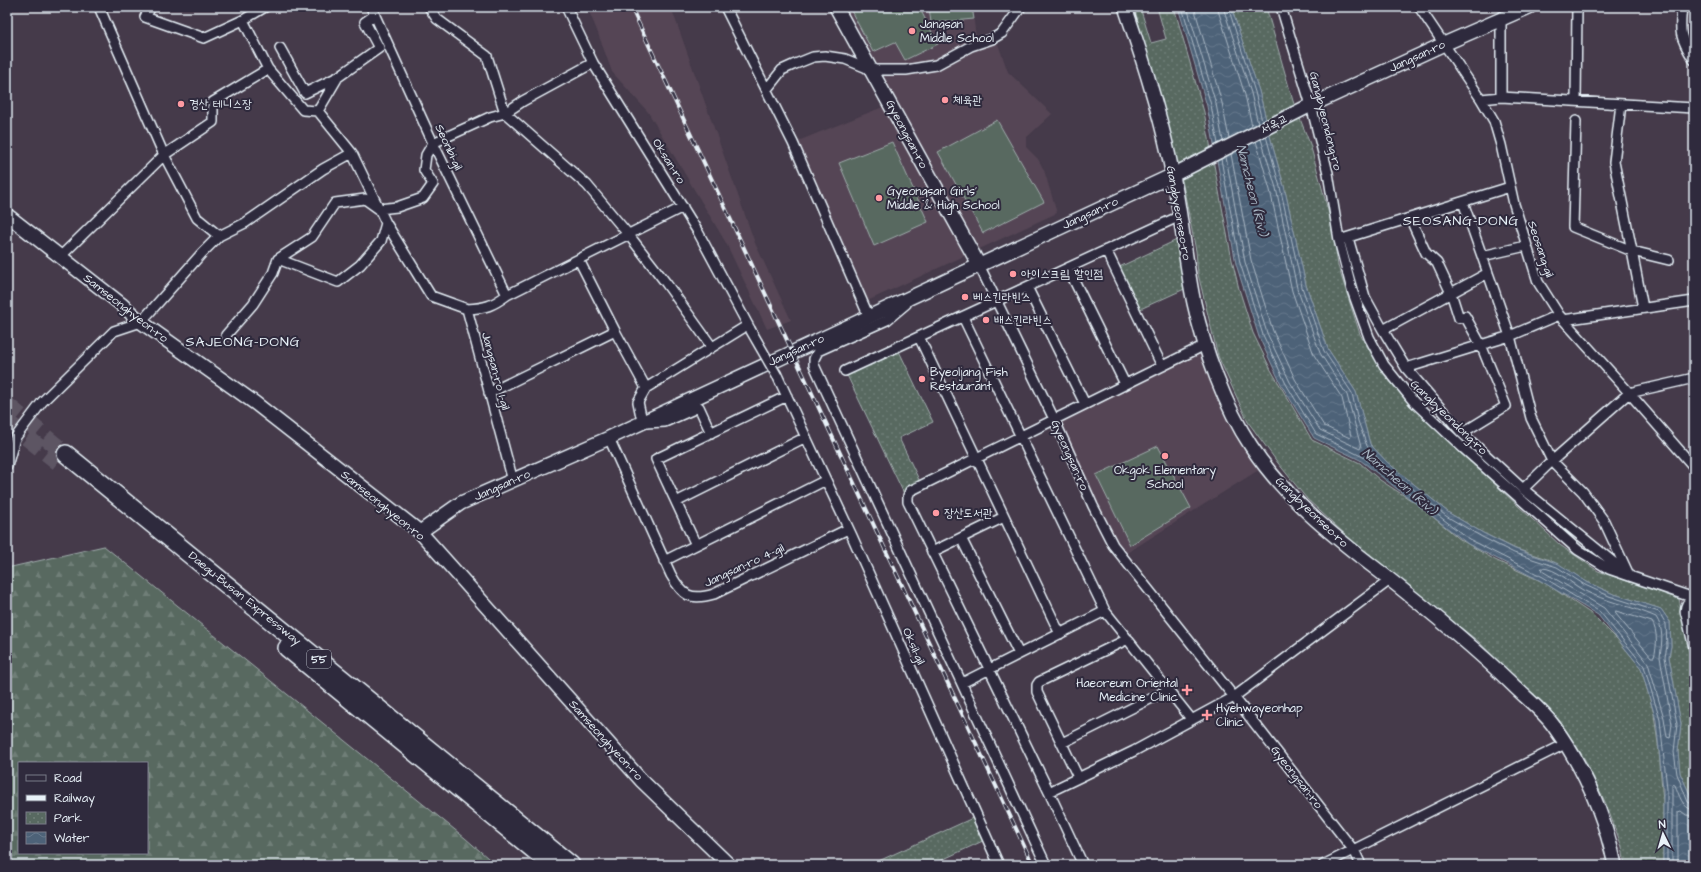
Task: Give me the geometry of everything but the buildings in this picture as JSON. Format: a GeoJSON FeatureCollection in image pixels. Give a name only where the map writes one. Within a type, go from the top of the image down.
{"type":"FeatureCollection","features":[{"type":"Feature","properties":{"kind":"highway","name":"Daegu-Busan Expressway"},"geometry":{"type":"LineString","coordinates":[[552,865],[62,458],[571,865]]}},
{"type":"Feature","properties":{"kind":"street"},"geometry":{"type":"LineString","coordinates":[[99,7],[164,155],[197,218],[219,236]]}},
{"type":"Feature","properties":{"kind":"street"},"geometry":{"type":"LineString","coordinates":[[151,7],[145,17],[204,38],[243,20],[265,7]]}},
{"type":"Feature","properties":{"kind":"street"},"geometry":{"type":"LineString","coordinates":[[429,7],[437,19],[487,56],[505,113],[587,185],[628,234],[712,347]]}},
{"type":"Feature","properties":{"kind":"street","name":"Oksan-ro"},"geometry":{"type":"LineString","coordinates":[[566,7],[593,63],[683,207],[777,375]]}},
{"type":"Feature","properties":{"kind":"street"},"geometry":{"type":"LineString","coordinates":[[725,7],[793,144],[869,317]]}},
{"type":"Feature","properties":{"kind":"street","name":"Gyeongsan-ro"},"geometry":{"type":"LineString","coordinates":[[836,7],[978,265],[1054,419],[1093,506],[1113,545],[1353,850],[1361,865]]}},
{"type":"Feature","properties":{"kind":"street"},"geometry":{"type":"LineString","coordinates":[[767,89],[782,70],[793,64],[814,57],[825,56],[845,59],[872,70],[906,70],[936,65],[971,46],[999,36],[1008,28],[1021,7]]}},
{"type":"Feature","properties":{"kind":"street","name":"Gangbyeonseo-ro"},"geometry":{"type":"LineString","coordinates":[[1126,7],[1175,174],[1180,216],[1194,302],[1204,345],[1234,417],[1251,446],[1289,494],[1336,538],[1459,635],[1551,723],[1577,761],[1595,799],[1609,838],[1615,865]]}},
{"type":"Feature","properties":{"kind":"street","name":"Gangbyeondong-ro"},"geometry":{"type":"LineString","coordinates":[[1281,7],[1328,173],[1339,240],[1357,308],[1369,337],[1384,365],[1402,388],[1463,448],[1578,550],[1609,569],[1694,598]]}},
{"type":"Feature","properties":{"kind":"street","name":"Seosang-gil"},"geometry":{"type":"LineString","coordinates":[[1419,7],[1482,98],[1494,121],[1526,246],[1538,282],[1561,318],[1630,393],[1694,467]]}},
{"type":"Feature","properties":{"kind":"street","name":"Jangsan-ro"},"geometry":{"type":"LineString","coordinates":[[1309,106],[1508,14],[1529,7]]}},
{"type":"Feature","properties":{"kind":"street"},"geometry":{"type":"LineString","coordinates":[[1576,101],[1577,7]]}},
{"type":"Feature","properties":{"kind":"street"},"geometry":{"type":"LineString","coordinates":[[1682,7],[1680,25],[1682,42],[1694,60]]}},
{"type":"Feature","properties":{"kind":"street"},"geometry":{"type":"LineString","coordinates":[[280,48],[305,93],[338,76],[378,48],[365,22],[373,11]]}},
{"type":"Feature","properties":{"kind":"street","name":"Seonbi-gil"},"geometry":{"type":"LineString","coordinates":[[373,11],[433,142],[507,295]]}},
{"type":"Feature","properties":{"kind":"street"},"geometry":{"type":"LineString","coordinates":[[1502,97],[1508,14]]}},
{"type":"Feature","properties":{"kind":"street"},"geometry":{"type":"LineString","coordinates":[[243,20],[268,69],[303,110],[318,111],[352,153],[386,223],[431,296],[467,309],[484,308],[494,305],[507,295],[683,207]]}},
{"type":"Feature","properties":{"kind":"street"},"geometry":{"type":"LineString","coordinates":[[226,335],[252,304],[273,273],[278,259],[312,237],[335,203],[365,199],[379,209],[397,207],[423,198],[433,184],[424,170],[426,155],[433,142],[490,117],[505,113],[523,101],[593,63]]}},
{"type":"Feature","properties":{"kind":"street"},"geometry":{"type":"LineString","coordinates":[[60,257],[164,155],[213,122],[213,102],[268,69]]}},
{"type":"Feature","properties":{"kind":"street"},"geometry":{"type":"LineString","coordinates":[[318,111],[338,76]]}},
{"type":"Feature","properties":{"kind":"street"},"geometry":{"type":"LineString","coordinates":[[1482,98],[1502,97],[1694,108]]}},
{"type":"Feature","properties":{"kind":"street"},"geometry":{"type":"LineString","coordinates":[[1622,104],[1614,162],[1643,308]]}},
{"type":"Feature","properties":{"kind":"street","name":"서옥교"},"geometry":{"type":"LineString","coordinates":[[1175,174],[1309,106]]}},
{"type":"Feature","properties":{"kind":"street"},"geometry":{"type":"LineString","coordinates":[[1576,121],[1573,227],[1632,251],[1669,260]]}},
{"type":"Feature","properties":{"kind":"street"},"geometry":{"type":"LineString","coordinates":[[7,466],[15,438],[42,402],[114,331],[141,322],[219,236],[245,223],[323,169],[352,153]]}},
{"type":"Feature","properties":{"kind":"street","name":"Jangsan-ro"},"geometry":{"type":"LineString","coordinates":[[420,532],[461,504],[609,438],[640,422],[1175,174]]}},
{"type":"Feature","properties":{"kind":"street"},"geometry":{"type":"LineString","coordinates":[[1339,240],[1510,187]]}},
{"type":"Feature","properties":{"kind":"street"},"geometry":{"type":"LineString","coordinates":[[1463,202],[1510,336],[1531,418],[1552,462],[1582,492],[1604,521],[1629,575]]}},
{"type":"Feature","properties":{"kind":"street","name":"Samseonghyeon-ro"},"geometry":{"type":"LineString","coordinates":[[7,214],[121,304],[141,322],[255,404],[420,532],[641,780],[729,865]]}},
{"type":"Feature","properties":{"kind":"street"},"geometry":{"type":"LineString","coordinates":[[845,371],[1180,216]]}},
{"type":"Feature","properties":{"kind":"street"},"geometry":{"type":"LineString","coordinates":[[1410,218],[1426,253],[1437,263],[1451,293],[1460,318],[1465,316],[1480,345],[1506,406],[1462,433]]}},
{"type":"Feature","properties":{"kind":"street"},"geometry":{"type":"LineString","coordinates":[[278,259],[338,282],[360,265],[381,241],[386,223]]}},
{"type":"Feature","properties":{"kind":"street"},"geometry":{"type":"LineString","coordinates":[[1348,238],[1365,297],[1406,368],[1462,433],[1523,489],[1629,575]]}},
{"type":"Feature","properties":{"kind":"street"},"geometry":{"type":"LineString","coordinates":[[1482,256],[1526,246]]}},
{"type":"Feature","properties":{"kind":"street"},"geometry":{"type":"LineString","coordinates":[[1106,250],[1162,366]]}},
{"type":"Feature","properties":{"kind":"street"},"geometry":{"type":"LineString","coordinates":[[579,260],[646,388]]}},
{"type":"Feature","properties":{"kind":"street"},"geometry":{"type":"LineString","coordinates":[[1068,268],[1124,384]]}},
{"type":"Feature","properties":{"kind":"street"},"geometry":{"type":"LineString","coordinates":[[1383,330],[1488,273]]}},
{"type":"Feature","properties":{"kind":"street"},"geometry":{"type":"LineString","coordinates":[[1027,287],[1085,404]]}},
{"type":"Feature","properties":{"kind":"street"},"geometry":{"type":"LineString","coordinates":[[920,292],[887,320],[818,351],[814,360],[817,370],[1046,865]]}},
{"type":"Feature","properties":{"kind":"street"},"geometry":{"type":"LineString","coordinates":[[1406,368],[1510,336],[1561,318],[1694,301]]}},
{"type":"Feature","properties":{"kind":"street","name":"Jangsan-ro 1-gil"},"geometry":{"type":"LineString","coordinates":[[467,309],[513,481]]}},
{"type":"Feature","properties":{"kind":"street"},"geometry":{"type":"LineString","coordinates":[[963,317],[1105,611],[1192,720]]}},
{"type":"Feature","properties":{"kind":"street"},"geometry":{"type":"LineString","coordinates":[[711,433],[699,406],[665,422],[640,422],[638,402],[646,388],[712,347],[749,327]]}},
{"type":"Feature","properties":{"kind":"street"},"geometry":{"type":"LineString","coordinates":[[489,392],[615,331]]}},
{"type":"Feature","properties":{"kind":"street"},"geometry":{"type":"LineString","coordinates":[[919,337],[1060,634]]}},
{"type":"Feature","properties":{"kind":"street"},"geometry":{"type":"LineString","coordinates":[[1083,865],[990,669],[908,502],[908,496],[910,491],[1204,345]]}},
{"type":"Feature","properties":{"kind":"street","name":"Oksil-gil"},"geometry":{"type":"LineString","coordinates":[[777,375],[826,480],[998,865]]}},
{"type":"Feature","properties":{"kind":"street"},"geometry":{"type":"LineString","coordinates":[[1523,489],[1630,393],[1694,378]]}},
{"type":"Feature","properties":{"kind":"street"},"geometry":{"type":"LineString","coordinates":[[696,545],[656,459],[787,396]]}},
{"type":"Feature","properties":{"kind":"street"},"geometry":{"type":"LineString","coordinates":[[676,502],[806,437]]}},
{"type":"Feature","properties":{"kind":"street","name":"Jangsan-ro 4-gil"},"geometry":{"type":"LineString","coordinates":[[609,438],[664,561],[678,587],[687,596],[700,598],[714,594],[848,529]]}},
{"type":"Feature","properties":{"kind":"street"},"geometry":{"type":"LineString","coordinates":[[664,561],[826,480]]}},
{"type":"Feature","properties":{"kind":"street"},"geometry":{"type":"LineString","coordinates":[[932,552],[1004,517]]}},
{"type":"Feature","properties":{"kind":"street"},"geometry":{"type":"LineString","coordinates":[[961,538],[1019,654]]}},
{"type":"Feature","properties":{"kind":"street"},"geometry":{"type":"LineString","coordinates":[[1049,792],[1134,751],[1234,697],[1390,580]]}},
{"type":"Feature","properties":{"kind":"street"},"geometry":{"type":"LineString","coordinates":[[1673,591],[1681,599],[1685,607],[1685,615],[1691,620],[1694,648]]}},
{"type":"Feature","properties":{"kind":"street","name":"Gangbyeondong-ro"},"geometry":{"type":"LineString","coordinates":[[1685,607],[1689,601],[1694,598]]}},
{"type":"Feature","properties":{"kind":"street"},"geometry":{"type":"LineString","coordinates":[[962,683],[1105,611]]}},
{"type":"Feature","properties":{"kind":"street"},"geometry":{"type":"LineString","coordinates":[[1078,777],[1037,692],[1037,685],[1039,682],[1128,640]]}},
{"type":"Feature","properties":{"kind":"street"},"geometry":{"type":"LineString","coordinates":[[1062,743],[1168,690]]}},
{"type":"Feature","properties":{"kind":"street"},"geometry":{"type":"LineString","coordinates":[[1324,865],[1565,744]]}},
{"type":"Feature","properties":{"kind":"shaded area"},"geometry":{"type":"Polygon","coordinates":[[[587,7],[671,7],[755,243],[791,320],[767,329],[726,243],[648,112],[612,72],[587,7]]]}},
{"type":"Feature","properties":{"kind":"shaded area"},"geometry":{"type":"Polygon","coordinates":[[[836,7],[972,7],[977,44],[974,45],[998,44],[1008,72],[1052,114],[1026,138],[1026,147],[1038,159],[1044,170],[1057,213],[863,303],[793,143],[890,104],[877,79],[889,72],[872,70],[836,7]]]}},
{"type":"Feature","properties":{"kind":"shaded area","name":"Okgok Elementary School"},"geometry":{"type":"Polygon","coordinates":[[[1205,345],[1265,466],[1122,556],[1054,419],[1205,345]]]}},
{"type":"Feature","properties":{"kind":"green space"},"geometry":{"type":"Polygon","coordinates":[[[849,7],[919,7],[938,44],[905,60],[895,42],[873,52],[849,7]]]}},
{"type":"Feature","properties":{"kind":"green space"},"geometry":{"type":"Polygon","coordinates":[[[929,7],[972,7],[974,19],[931,23],[929,7]]]}},
{"type":"Feature","properties":{"kind":"green space"},"geometry":{"type":"Polygon","coordinates":[[[1134,7],[1140,7],[1151,43],[1166,39],[1157,7],[1174,7],[1204,112],[1232,260],[1239,289],[1253,333],[1271,370],[1312,440],[1360,463],[1380,480],[1417,504],[1461,540],[1495,560],[1545,583],[1593,615],[1618,640],[1641,668],[1654,714],[1659,751],[1663,802],[1663,865],[1625,865],[1622,847],[1606,804],[1584,758],[1560,721],[1479,642],[1360,548],[1307,499],[1248,422],[1218,356],[1198,274],[1196,251],[1183,185],[1134,7]]]}},
{"type":"Feature","properties":{"kind":"green space"},"geometry":{"type":"Polygon","coordinates":[[[1231,7],[1266,7],[1293,101],[1310,144],[1333,229],[1338,266],[1360,334],[1382,372],[1412,407],[1560,545],[1598,571],[1679,599],[1694,666],[1694,803],[1680,773],[1678,752],[1681,724],[1669,657],[1671,646],[1670,622],[1661,609],[1611,593],[1587,582],[1550,560],[1516,549],[1483,533],[1449,513],[1387,462],[1370,444],[1356,392],[1328,349],[1306,285],[1284,186],[1259,91],[1231,7]]]}},
{"type":"Feature","properties":{"kind":"green space"},"geometry":{"type":"Polygon","coordinates":[[[997,120],[1044,202],[983,233],[938,152],[997,120]]]}},
{"type":"Feature","properties":{"kind":"green space"},"geometry":{"type":"Polygon","coordinates":[[[892,142],[928,222],[874,246],[839,163],[892,142]]]}},
{"type":"Feature","properties":{"kind":"green space"},"geometry":{"type":"Polygon","coordinates":[[[1183,237],[1191,286],[1136,311],[1115,269],[1183,237]]]}},
{"type":"Feature","properties":{"kind":"green space"},"geometry":{"type":"Polygon","coordinates":[[[897,347],[933,422],[899,438],[922,486],[910,491],[908,502],[845,371],[897,347]]]}},
{"type":"Feature","properties":{"kind":"green space"},"geometry":{"type":"Polygon","coordinates":[[[1158,446],[1191,508],[1130,545],[1096,475],[1158,446]]]}},
{"type":"Feature","properties":{"kind":"green space"},"geometry":{"type":"Polygon","coordinates":[[[104,546],[465,838],[496,865],[7,865],[7,568],[104,546]]]}},
{"type":"Feature","properties":{"kind":"green space"},"geometry":{"type":"Polygon","coordinates":[[[977,816],[987,839],[931,865],[870,865],[977,816]]]}},
{"type":"Feature","properties":{"kind":"water","name":"Namcheon (Riv.)"},"geometry":{"type":"Polygon","coordinates":[[[1178,7],[1231,7],[1259,91],[1284,186],[1306,285],[1328,349],[1356,392],[1370,444],[1387,462],[1449,513],[1483,533],[1515,549],[1559,564],[1587,582],[1611,593],[1661,609],[1670,622],[1671,646],[1669,657],[1681,724],[1678,752],[1680,773],[1694,803],[1694,865],[1663,865],[1663,789],[1656,720],[1641,668],[1598,615],[1541,581],[1468,544],[1360,460],[1314,438],[1282,386],[1259,337],[1236,264],[1207,106],[1178,7]]]}},
{"type":"Feature","properties":{"kind":"tunnel"},"geometry":{"type":"LineString","coordinates":[[7,405],[66,454]]}},
{"type":"Feature","properties":{"kind":"tunnel"},"geometry":{"type":"LineString","coordinates":[[7,422],[58,462]]}},
{"type":"Feature","properties":{"kind":"railway"},"geometry":{"type":"LineString","coordinates":[[631,7],[1033,865]]}},
{"type":"Feature","properties":{"kind":"place","name":"Jangsan Middle School"},"geometry":{"type":"Point","coordinates":[912,31]}},
{"type":"Feature","properties":{"kind":"place","name":"체육관"},"geometry":{"type":"Point","coordinates":[945,100]}},
{"type":"Feature","properties":{"kind":"place","name":"경산 테니스장"},"geometry":{"type":"Point","coordinates":[181,104]}},
{"type":"Feature","properties":{"kind":"place","name":"Gyeongsan Girls' Middle & High School"},"geometry":{"type":"Point","coordinates":[879,198]}},
{"type":"Feature","properties":{"kind":"place","name":"아이스크림 할인점"},"geometry":{"type":"Point","coordinates":[1013,274]}},
{"type":"Feature","properties":{"kind":"place","name":"베스킨라빈스"},"geometry":{"type":"Point","coordinates":[965,297]}},
{"type":"Feature","properties":{"kind":"place","name":"배스킨라빈스"},"geometry":{"type":"Point","coordinates":[986,320]}},
{"type":"Feature","properties":{"kind":"place","name":"Byeoljang Fish Restaurant"},"geometry":{"type":"Point","coordinates":[922,379]}},
{"type":"Feature","properties":{"kind":"place","name":"Okgok Elementary School"},"geometry":{"type":"Point","coordinates":[1165,456]}},
{"type":"Feature","properties":{"kind":"place","name":"장산도서관"},"geometry":{"type":"Point","coordinates":[936,513]}},
{"type":"Feature","properties":{"kind":"place","name":"Haeoreum Oriental Medicine Clinic"},"geometry":{"type":"Point","coordinates":[1187,690]}},
{"type":"Feature","properties":{"kind":"place","name":"Hyehwayeonhap Clinic"},"geometry":{"type":"Point","coordinates":[1207,715]}},
{"type":"Feature","properties":{"kind":"district","name":"SEOSANG-DONG"},"geometry":{"type":"Point","coordinates":[1461,220]}},
{"type":"Feature","properties":{"kind":"district","name":"SAJEONG-DONG"},"geometry":{"type":"Point","coordinates":[243,341]}}]}
